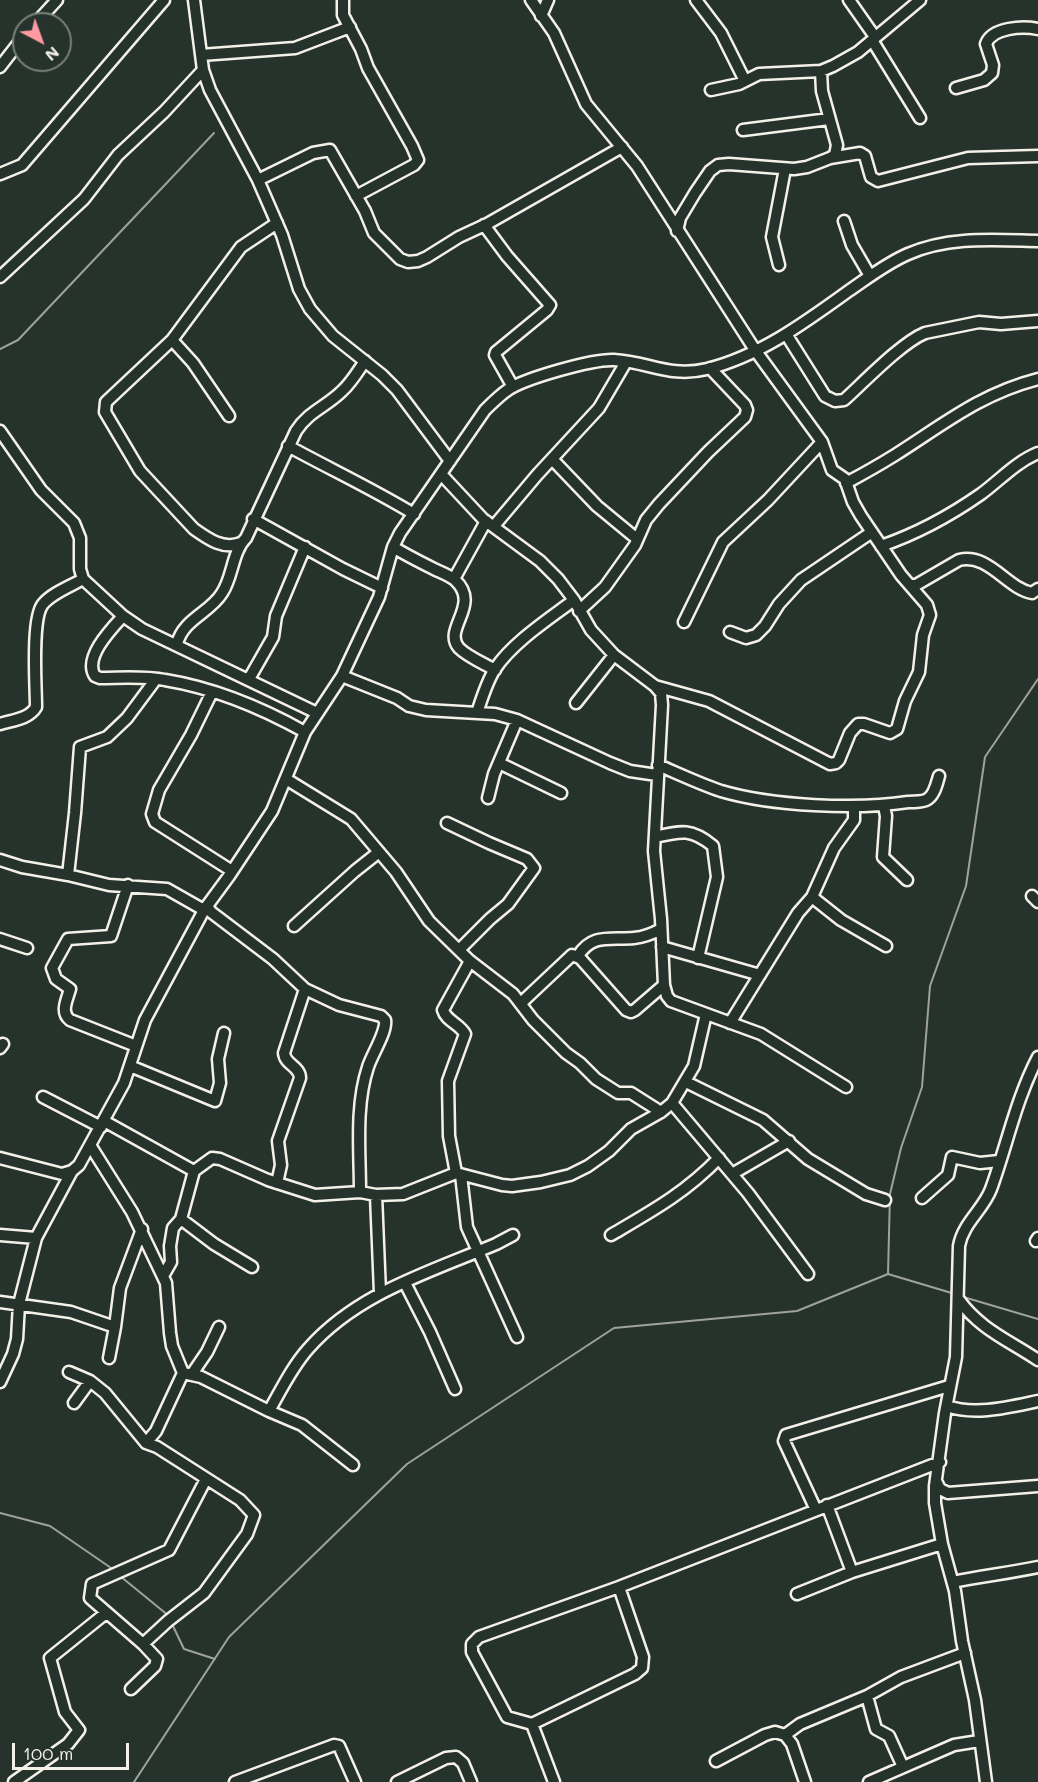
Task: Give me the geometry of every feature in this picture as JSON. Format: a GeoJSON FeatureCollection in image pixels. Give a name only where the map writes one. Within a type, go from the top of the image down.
{"type":"FeatureCollection","features":[{"type":"Feature","properties":{"kind":"street"},"geometry":{"type":"LineString","coordinates":[[46,12],[57,0]]}},
{"type":"Feature","properties":{"kind":"street"},"geometry":{"type":"LineString","coordinates":[[0,174],[15,169],[26,160],[164,0]]}},
{"type":"Feature","properties":{"kind":"street"},"geometry":{"type":"LineString","coordinates":[[194,0],[203,70],[210,90],[258,180],[299,289],[310,309],[333,336],[397,390],[450,461]]}},
{"type":"Feature","properties":{"kind":"street"},"geometry":{"type":"LineString","coordinates":[[343,0],[343,15],[368,68],[418,160],[414,165],[356,196]]}},
{"type":"Feature","properties":{"kind":"street"},"geometry":{"type":"LineString","coordinates":[[531,0],[554,33],[586,104],[648,182],[677,231],[755,350],[822,442],[832,470],[845,479],[853,502],[901,575],[927,605],[930,615],[923,635],[919,672],[904,700],[897,729],[890,733],[858,724],[850,733],[836,763],[830,764],[798,749],[709,701],[655,686]]}},
{"type":"Feature","properties":{"kind":"street"},"geometry":{"type":"LineString","coordinates":[[541,16],[548,0]]}},
{"type":"Feature","properties":{"kind":"street"},"geometry":{"type":"LineString","coordinates":[[696,0],[721,33],[745,81]]}},
{"type":"Feature","properties":{"kind":"street"},"geometry":{"type":"LineString","coordinates":[[849,0],[874,38],[920,118]]}},
{"type":"Feature","properties":{"kind":"street"},"geometry":{"type":"LineString","coordinates":[[711,90],[745,81],[759,74],[821,71],[858,52],[920,0]]}},
{"type":"Feature","properties":{"kind":"street"},"geometry":{"type":"LineString","coordinates":[[201,55],[295,48],[350,27]]}},
{"type":"Feature","properties":{"kind":"street"},"geometry":{"type":"LineString","coordinates":[[956,88],[984,80],[992,73],[993,65],[986,44],[988,39],[998,33],[1016,28],[1038,29]]}},
{"type":"Feature","properties":{"kind":"street"},"geometry":{"type":"LineString","coordinates":[[0,67],[12,52]]}},
{"type":"Feature","properties":{"kind":"street"},"geometry":{"type":"LineString","coordinates":[[0,278],[84,199],[118,155],[164,112],[203,70]]}},
{"type":"Feature","properties":{"kind":"street"},"geometry":{"type":"LineString","coordinates":[[677,231],[680,218],[695,193],[710,171],[718,165],[785,169],[807,167],[835,155],[837,145],[822,91],[821,71]]}},
{"type":"Feature","properties":{"kind":"street"},"geometry":{"type":"LineString","coordinates":[[743,130],[829,118]]}},
{"type":"Feature","properties":{"kind":"street"},"geometry":{"type":"LineString","coordinates":[[258,180],[313,153],[328,149],[332,151],[374,233],[400,258],[418,261],[622,147]]}},
{"type":"Feature","properties":{"kind":"street"},"geometry":{"type":"LineString","coordinates":[[830,158],[863,153],[871,177],[878,181],[968,158],[1038,156]]}},
{"type":"Feature","properties":{"kind":"street"},"geometry":{"type":"LineString","coordinates":[[779,266],[771,237],[785,169]]}},
{"type":"Feature","properties":{"kind":"street"},"geometry":{"type":"LineString","coordinates":[[844,220],[852,245],[870,276]]}},
{"type":"Feature","properties":{"kind":"street"},"geometry":{"type":"LineString","coordinates":[[241,543],[231,546],[221,544],[194,529],[140,471],[105,412],[106,402],[172,340],[241,247],[276,223]]}},
{"type":"Feature","properties":{"kind":"street"},"geometry":{"type":"LineString","coordinates":[[484,225],[507,256],[550,304],[547,310],[495,356],[513,387]]}},
{"type":"Feature","properties":{"kind":"street"},"geometry":{"type":"LineString","coordinates":[[0,1382],[15,1346],[19,1304],[36,1238],[124,1083],[145,1020],[205,908],[272,811],[305,732],[342,676],[361,639],[382,588],[393,547],[485,410],[513,387],[588,362],[613,360],[677,373],[710,368],[755,350],[786,334],[889,263],[910,253],[963,240],[1038,241]]}},
{"type":"Feature","properties":{"kind":"street"},"geometry":{"type":"LineString","coordinates":[[786,334],[825,396],[835,401],[844,400],[917,336],[980,322],[1001,324],[1038,321]]}},
{"type":"Feature","properties":{"kind":"street"},"geometry":{"type":"LineString","coordinates":[[172,340],[193,363],[229,416]]}},
{"type":"Feature","properties":{"kind":"street"},"geometry":{"type":"LineString","coordinates":[[177,644],[184,627],[217,601],[223,593],[241,543],[246,538],[288,446],[304,418],[344,390],[365,361]]}},
{"type":"Feature","properties":{"kind":"street"},"geometry":{"type":"LineString","coordinates":[[454,579],[490,523],[599,408],[626,362]]}},
{"type":"Feature","properties":{"kind":"street"},"geometry":{"type":"LineString","coordinates":[[579,611],[605,587],[625,561],[646,520],[659,504],[745,417],[747,410],[745,405],[710,368]]}},
{"type":"Feature","properties":{"kind":"street"},"geometry":{"type":"LineString","coordinates":[[846,483],[895,455],[955,414],[982,399],[1013,385],[1038,379]]}},
{"type":"Feature","properties":{"kind":"street"},"geometry":{"type":"LineString","coordinates":[[0,431],[41,490],[74,523],[80,538],[80,569],[83,579],[123,616],[142,629],[317,713]]}},
{"type":"Feature","properties":{"kind":"street"},"geometry":{"type":"LineString","coordinates":[[684,622],[723,542],[768,500],[822,442]]}},
{"type":"Feature","properties":{"kind":"street"},"geometry":{"type":"LineString","coordinates":[[288,446],[345,477],[376,490],[414,514]]}},
{"type":"Feature","properties":{"kind":"street"},"geometry":{"type":"LineString","coordinates":[[881,546],[903,539],[967,504],[1018,464],[1038,453]]}},
{"type":"Feature","properties":{"kind":"street"},"geometry":{"type":"LineString","coordinates":[[552,459],[597,506],[637,539]]}},
{"type":"Feature","properties":{"kind":"street"},"geometry":{"type":"LineString","coordinates":[[441,474],[490,523],[540,561],[574,600],[591,630],[614,655],[661,693],[655,837],[664,985],[667,996],[671,1001],[761,1034],[846,1087]]}},
{"type":"Feature","properties":{"kind":"street"},"geometry":{"type":"LineString","coordinates":[[253,519],[382,588]]}},
{"type":"Feature","properties":{"kind":"street"},"geometry":{"type":"LineString","coordinates":[[730,632],[746,638],[756,635],[765,626],[779,604],[801,580],[872,532]]}},
{"type":"Feature","properties":{"kind":"street"},"geometry":{"type":"LineString","coordinates":[[249,679],[273,637],[276,616],[305,547]]}},
{"type":"Feature","properties":{"kind":"street"},"geometry":{"type":"LineString","coordinates":[[393,547],[454,579],[462,589],[464,605],[464,612],[454,632],[454,640],[461,650],[495,670]]}},
{"type":"Feature","properties":{"kind":"street"},"geometry":{"type":"LineString","coordinates":[[912,585],[959,560],[966,559],[974,560],[997,572],[1023,591],[1032,594],[1038,589]]}},
{"type":"Feature","properties":{"kind":"street"},"geometry":{"type":"LineString","coordinates":[[0,724],[28,716],[34,711],[36,707],[35,644],[41,607],[45,602],[83,579]]}},
{"type":"Feature","properties":{"kind":"street"},"geometry":{"type":"LineString","coordinates":[[477,713],[495,670],[517,645],[574,600]]}},
{"type":"Feature","properties":{"kind":"street"},"geometry":{"type":"LineString","coordinates":[[123,616],[103,639],[95,653],[91,667],[92,673],[100,678],[156,679],[212,692],[264,710],[305,732]]}},
{"type":"Feature","properties":{"kind":"street"},"geometry":{"type":"LineString","coordinates":[[576,703],[614,655]]}},
{"type":"Feature","properties":{"kind":"street"},"geometry":{"type":"LineString","coordinates":[[342,676],[397,698],[409,706],[426,710],[495,714],[517,720],[630,771],[657,770],[751,798],[784,802],[884,806],[926,800],[932,794],[939,776]]}},
{"type":"Feature","properties":{"kind":"street"},"geometry":{"type":"LineString","coordinates":[[68,875],[80,747],[107,737],[128,717],[156,679]]}},
{"type":"Feature","properties":{"kind":"street"},"geometry":{"type":"LineString","coordinates":[[212,692],[191,735],[159,790],[152,813],[155,822],[232,871]]}},
{"type":"Feature","properties":{"kind":"street"},"geometry":{"type":"LineString","coordinates":[[488,798],[499,763],[517,720]]}},
{"type":"Feature","properties":{"kind":"street"},"geometry":{"type":"LineString","coordinates":[[499,763],[561,793]]}},
{"type":"Feature","properties":{"kind":"street"},"geometry":{"type":"LineString","coordinates":[[286,779],[345,814],[396,872],[429,921],[470,961],[513,994],[559,1048],[580,1063],[596,1079],[618,1093],[631,1093],[661,1112]]}},
{"type":"Feature","properties":{"kind":"street"},"geometry":{"type":"LineString","coordinates":[[730,1023],[798,913],[812,897],[834,848],[854,820],[854,806]]}},
{"type":"Feature","properties":{"kind":"street"},"geometry":{"type":"LineString","coordinates":[[884,806],[886,816],[883,857],[907,880]]}},
{"type":"Feature","properties":{"kind":"street"},"geometry":{"type":"LineString","coordinates":[[447,823],[527,859],[534,868],[508,904],[459,950]]}},
{"type":"Feature","properties":{"kind":"street"},"geometry":{"type":"LineString","coordinates":[[655,837],[676,832],[699,834],[713,846],[717,877],[698,958]]}},
{"type":"Feature","properties":{"kind":"street"},"geometry":{"type":"LineString","coordinates":[[294,926],[355,871],[380,852]]}},
{"type":"Feature","properties":{"kind":"street"},"geometry":{"type":"LineString","coordinates":[[0,860],[22,867],[109,885],[167,889],[211,912],[273,960],[304,988],[339,1005],[381,1016],[386,1020],[386,1028],[368,1067],[363,1087],[360,1115],[360,1192]]}},
{"type":"Feature","properties":{"kind":"street"},"geometry":{"type":"LineString","coordinates":[[128,885],[111,936],[68,939],[52,968],[56,979],[70,989],[63,1012],[65,1017],[136,1046]]}},
{"type":"Feature","properties":{"kind":"street"},"geometry":{"type":"LineString","coordinates":[[812,897],[841,920],[886,946]]}},
{"type":"Feature","properties":{"kind":"street"},"geometry":{"type":"LineString","coordinates":[[578,956],[583,948],[592,941],[646,936],[662,929]]}},
{"type":"Feature","properties":{"kind":"street"},"geometry":{"type":"LineString","coordinates":[[0,939],[27,948]]}},
{"type":"Feature","properties":{"kind":"street"},"geometry":{"type":"LineString","coordinates":[[662,947],[759,975]]}},
{"type":"Feature","properties":{"kind":"street"},"geometry":{"type":"LineString","coordinates":[[521,1004],[570,956],[578,956],[628,1011],[635,1010],[664,985]]}},
{"type":"Feature","properties":{"kind":"street"},"geometry":{"type":"LineString","coordinates":[[470,961],[443,1009],[445,1015],[465,1034],[448,1081],[449,1136],[459,1174],[467,1227],[516,1337]]}},
{"type":"Feature","properties":{"kind":"street"},"geometry":{"type":"LineString","coordinates":[[277,1183],[281,1165],[278,1141],[300,1078],[298,1070],[286,1061],[284,1053],[304,988]]}},
{"type":"Feature","properties":{"kind":"street"},"geometry":{"type":"LineString","coordinates":[[162,1276],[171,1262],[170,1246],[173,1228],[181,1219],[194,1171],[212,1158],[315,1195],[360,1192],[376,1195],[403,1194],[459,1174],[513,1186],[570,1175],[609,1151],[641,1122],[661,1112],[672,1102],[694,1066],[706,1014]]}},
{"type":"Feature","properties":{"kind":"street"},"geometry":{"type":"LineString","coordinates":[[130,1066],[215,1101],[220,1083],[218,1059],[224,1033]]}},
{"type":"Feature","properties":{"kind":"street"},"geometry":{"type":"LineString","coordinates":[[986,1782],[975,1700],[953,1582],[942,1544],[935,1503],[936,1481],[956,1357],[961,1233],[990,1191],[1007,1135],[1034,1076],[1038,1057]]}},
{"type":"Feature","properties":{"kind":"street"},"geometry":{"type":"LineString","coordinates":[[686,1082],[763,1120],[808,1160],[866,1194],[885,1200]]}},
{"type":"Feature","properties":{"kind":"street"},"geometry":{"type":"LineString","coordinates":[[43,1097],[194,1171]]}},
{"type":"Feature","properties":{"kind":"street"},"geometry":{"type":"LineString","coordinates":[[672,1102],[748,1193],[808,1274]]}},
{"type":"Feature","properties":{"kind":"street"},"geometry":{"type":"LineString","coordinates":[[732,1174],[789,1141]]}},
{"type":"Feature","properties":{"kind":"street"},"geometry":{"type":"LineString","coordinates":[[90,1145],[141,1229],[166,1283],[172,1346],[187,1374],[302,1425],[353,1466]]}},
{"type":"Feature","properties":{"kind":"street"},"geometry":{"type":"LineString","coordinates":[[922,1198],[948,1175],[952,1157],[980,1162],[999,1161]]}},
{"type":"Feature","properties":{"kind":"street"},"geometry":{"type":"LineString","coordinates":[[0,1158],[62,1174],[72,1171]]}},
{"type":"Feature","properties":{"kind":"street"},"geometry":{"type":"LineString","coordinates":[[611,1235],[671,1199],[697,1180],[719,1158]]}},
{"type":"Feature","properties":{"kind":"street"},"geometry":{"type":"LineString","coordinates":[[376,1195],[380,1293]]}},
{"type":"Feature","properties":{"kind":"street"},"geometry":{"type":"LineString","coordinates":[[181,1219],[214,1244],[252,1268]]}},
{"type":"Feature","properties":{"kind":"street"},"geometry":{"type":"LineString","coordinates":[[109,1358],[120,1288],[141,1229]]}},
{"type":"Feature","properties":{"kind":"street"},"geometry":{"type":"LineString","coordinates":[[0,1235],[36,1238]]}},
{"type":"Feature","properties":{"kind":"street"},"geometry":{"type":"LineString","coordinates":[[269,1411],[308,1349],[334,1323],[358,1305],[380,1293],[513,1235]]}},
{"type":"Feature","properties":{"kind":"street"},"geometry":{"type":"LineString","coordinates":[[405,1283],[455,1389]]}},
{"type":"Feature","properties":{"kind":"street"},"geometry":{"type":"LineString","coordinates":[[958,1300],[977,1322],[1038,1359]]}},
{"type":"Feature","properties":{"kind":"street"},"geometry":{"type":"LineString","coordinates":[[0,1302],[71,1312],[115,1327]]}},
{"type":"Feature","properties":{"kind":"street"},"geometry":{"type":"LineString","coordinates":[[146,1443],[156,1431],[187,1374],[207,1352],[219,1327]]}},
{"type":"Feature","properties":{"kind":"street"},"geometry":{"type":"LineString","coordinates":[[69,1372],[90,1381],[105,1393],[146,1443],[157,1447],[240,1500],[254,1515],[251,1528],[204,1593],[143,1644]]}},
{"type":"Feature","properties":{"kind":"street"},"geometry":{"type":"LineString","coordinates":[[74,1403],[90,1381]]}},
{"type":"Feature","properties":{"kind":"street"},"geometry":{"type":"LineString","coordinates":[[816,1510],[784,1441],[786,1435],[950,1386]]}},
{"type":"Feature","properties":{"kind":"street"},"geometry":{"type":"LineString","coordinates":[[947,1406],[967,1411],[1018,1406],[1038,1401]]}},
{"type":"Feature","properties":{"kind":"street"},"geometry":{"type":"LineString","coordinates":[[619,1587],[643,1657],[642,1668],[635,1674],[532,1724],[507,1717],[472,1652],[472,1644],[479,1637],[619,1587],[940,1462]]}},
{"type":"Feature","properties":{"kind":"street"},"geometry":{"type":"LineString","coordinates":[[131,1689],[155,1666],[157,1659],[90,1598],[92,1584],[169,1550],[206,1479]]}},
{"type":"Feature","properties":{"kind":"street"},"geometry":{"type":"LineString","coordinates":[[936,1481],[940,1489],[948,1493],[1038,1486]]}},
{"type":"Feature","properties":{"kind":"street"},"geometry":{"type":"LineString","coordinates":[[827,1505],[852,1572]]}},
{"type":"Feature","properties":{"kind":"street"},"geometry":{"type":"LineString","coordinates":[[797,1594],[852,1572],[942,1544]]}},
{"type":"Feature","properties":{"kind":"street"},"geometry":{"type":"LineString","coordinates":[[953,1582],[1038,1567]]}},
{"type":"Feature","properties":{"kind":"street"},"geometry":{"type":"LineString","coordinates":[[14,1782],[69,1744],[79,1730],[65,1712],[50,1658],[106,1613]]}},
{"type":"Feature","properties":{"kind":"street"},"geometry":{"type":"LineString","coordinates":[[785,1735],[800,1724],[867,1695],[901,1677],[965,1653]]}},
{"type":"Feature","properties":{"kind":"street"},"geometry":{"type":"LineString","coordinates":[[867,1695],[876,1729],[889,1736],[903,1767]]}},
{"type":"Feature","properties":{"kind":"street"},"geometry":{"type":"LineString","coordinates":[[532,1724],[554,1782]]}},
{"type":"Feature","properties":{"kind":"street"},"geometry":{"type":"LineString","coordinates":[[716,1761],[775,1732],[785,1735],[792,1744],[805,1782]]}},
{"type":"Feature","properties":{"kind":"street"},"geometry":{"type":"LineString","coordinates":[[869,1782],[954,1745],[979,1741]]}},
{"type":"Feature","properties":{"kind":"street"},"geometry":{"type":"LineString","coordinates":[[235,1782],[334,1744],[339,1746],[355,1782]]}},
{"type":"Feature","properties":{"kind":"street"},"geometry":{"type":"LineString","coordinates":[[397,1782],[446,1758],[456,1757],[463,1763],[471,1782]]}},
{"type":"Feature","properties":{"kind":"waterway"},"geometry":{"type":"LineString","coordinates":[[0,349],[18,340],[214,133]]}},
{"type":"Feature","properties":{"kind":"waterway"},"geometry":{"type":"LineString","coordinates":[[888,1274],[890,1194],[901,1148],[922,1087],[930,986],[966,886],[985,757],[1038,679]]}},
{"type":"Feature","properties":{"kind":"waterway"},"geometry":{"type":"LineString","coordinates":[[134,1782],[229,1637],[407,1464],[614,1328],[797,1311],[888,1274],[955,1294]]}},
{"type":"Feature","properties":{"kind":"waterway"},"geometry":{"type":"LineString","coordinates":[[960,1296],[1038,1319]]}},
{"type":"Feature","properties":{"kind":"waterway"},"geometry":{"type":"LineString","coordinates":[[0,1513],[50,1526],[114,1570]]}},
{"type":"Feature","properties":{"kind":"waterway"},"geometry":{"type":"LineString","coordinates":[[120,1576],[169,1616]]}},
{"type":"Feature","properties":{"kind":"waterway"},"geometry":{"type":"LineString","coordinates":[[172,1624],[184,1649],[215,1659]]}}]}
